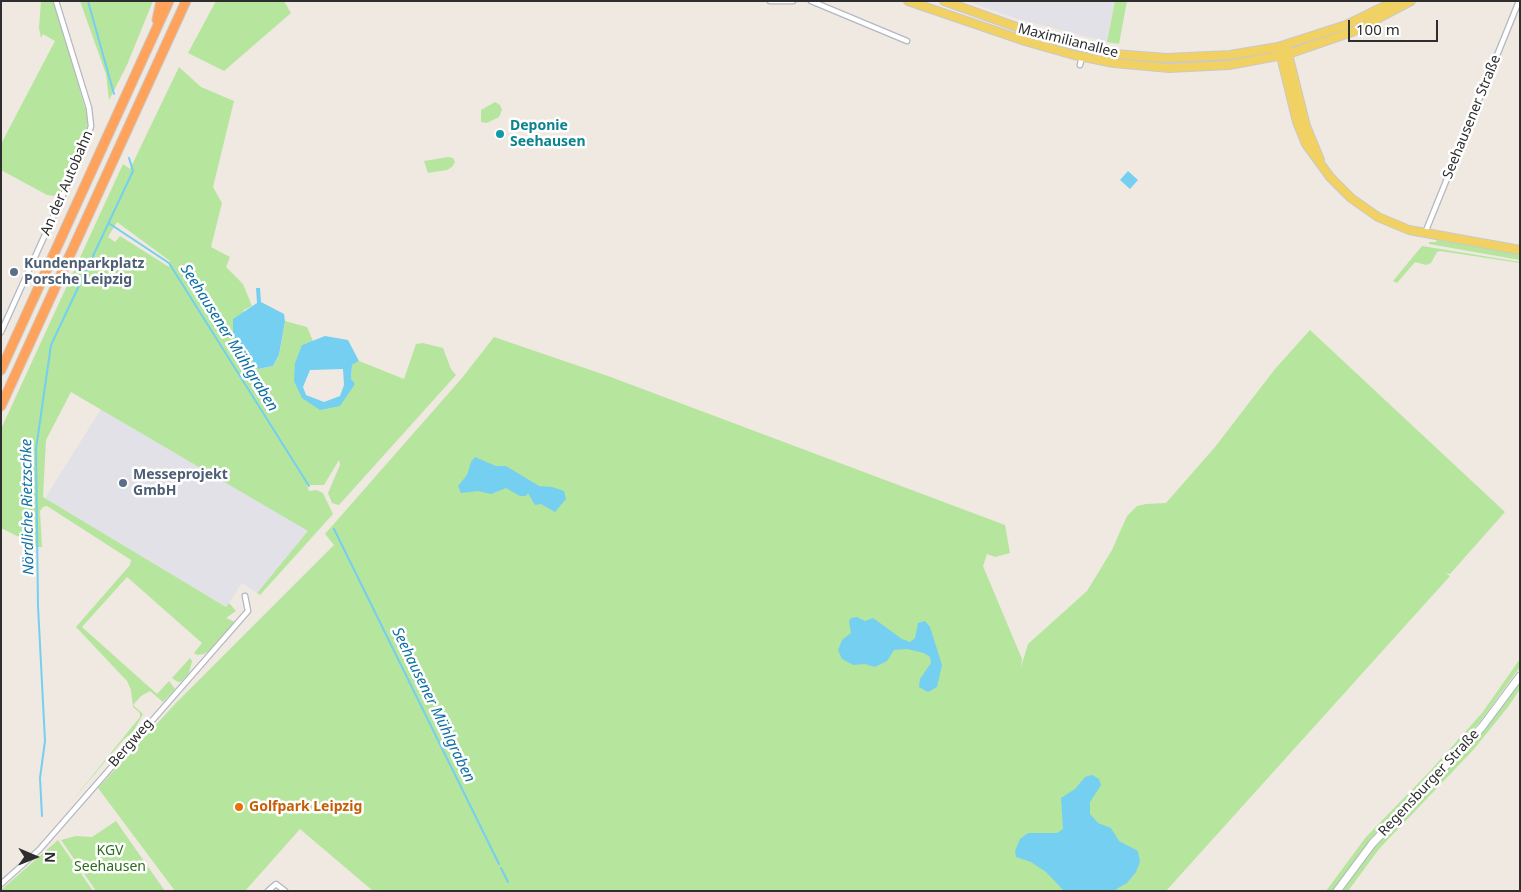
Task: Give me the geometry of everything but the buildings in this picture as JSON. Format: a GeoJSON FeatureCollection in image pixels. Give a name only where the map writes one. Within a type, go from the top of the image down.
{"type":"FeatureCollection","features":[{"type":"Feature","properties":{"kind":"highway"},"geometry":{"type":"LineString","coordinates":[[150,44],[162,1]]}},
{"type":"Feature","properties":{"kind":"highway"},"geometry":{"type":"LineString","coordinates":[[1,370],[169,1]]}},
{"type":"Feature","properties":{"kind":"highway"},"geometry":{"type":"LineString","coordinates":[[1,406],[185,3]]}},
{"type":"Feature","properties":{"kind":"main road","name":"Maximilianallee"},"geometry":{"type":"LineString","coordinates":[[908,1],[1081,61],[1187,68],[1229,65],[1284,55],[1352,32],[1411,1]]}},
{"type":"Feature","properties":{"kind":"main road","name":"Maximilianallee"},"geometry":{"type":"LineString","coordinates":[[944,1],[1028,33],[1114,54],[1166,58],[1199,58],[1230,55],[1282,46],[1346,25],[1394,1]]}},
{"type":"Feature","properties":{"kind":"main road"},"geometry":{"type":"LineString","coordinates":[[1282,46],[1306,126],[1323,167],[1339,186],[1364,208],[1396,225],[1425,233],[1520,250]]}},
{"type":"Feature","properties":{"kind":"street","name":"An der Autobahn"},"geometry":{"type":"LineString","coordinates":[[1,332],[86,144],[91,126],[89,108],[56,1]]}},
{"type":"Feature","properties":{"kind":"street"},"geometry":{"type":"LineString","coordinates":[[770,1],[792,1]]}},
{"type":"Feature","properties":{"kind":"street"},"geometry":{"type":"LineString","coordinates":[[811,1],[907,41]]}},
{"type":"Feature","properties":{"kind":"street","name":"Seehausener Straße"},"geometry":{"type":"LineString","coordinates":[[1425,233],[1519,1]]}},
{"type":"Feature","properties":{"kind":"street","name":"Bergweg"},"geometry":{"type":"LineString","coordinates":[[1,884],[39,850],[248,611],[245,596]]}},
{"type":"Feature","properties":{"kind":"street","name":"Regensburger Straße"},"geometry":{"type":"LineString","coordinates":[[1338,891],[1372,844],[1482,727],[1520,676]]}},
{"type":"Feature","properties":{"kind":"street"},"geometry":{"type":"LineString","coordinates":[[268,891],[276,884],[285,891]]}},
{"type":"Feature","properties":{"kind":"shaded area"},"geometry":{"type":"Polygon","coordinates":[[[967,1],[1115,1],[1107,42],[1014,18],[967,1]]]}},
{"type":"Feature","properties":{"kind":"shaded area"},"geometry":{"type":"Polygon","coordinates":[[[101,409],[309,531],[257,593],[242,583],[226,607],[45,498],[101,409]]]}},
{"type":"Feature","properties":{"kind":"green space"},"geometry":{"type":"Polygon","coordinates":[[[41,1],[54,1],[88,118],[86,138],[62,190],[54,196],[47,195],[1,170],[1,144],[55,41],[43,34],[41,38],[39,28],[41,1]]]}},
{"type":"Feature","properties":{"kind":"green space"},"geometry":{"type":"Polygon","coordinates":[[[80,1],[153,1],[127,65],[109,100],[106,74],[80,1]]]}},
{"type":"Feature","properties":{"kind":"green space"},"geometry":{"type":"Polygon","coordinates":[[[216,1],[284,1],[291,13],[224,71],[188,53],[216,1]]]}},
{"type":"Feature","properties":{"kind":"green space"},"geometry":{"type":"Polygon","coordinates":[[[1115,1],[1127,1],[1119,44],[1107,42],[1115,1]]]}},
{"type":"Feature","properties":{"kind":"green space"},"geometry":{"type":"Polygon","coordinates":[[[179,67],[201,87],[234,101],[213,187],[222,203],[211,247],[230,257],[226,267],[243,284],[252,306],[244,310],[233,335],[258,369],[273,366],[279,356],[285,321],[307,327],[313,341],[302,345],[302,398],[340,406],[351,379],[352,365],[359,361],[404,379],[416,344],[423,343],[443,348],[451,369],[456,375],[339,505],[332,503],[328,493],[340,465],[339,460],[324,485],[307,485],[309,491],[317,490],[323,493],[333,514],[260,595],[257,593],[308,531],[71,392],[46,440],[43,497],[226,607],[229,603],[236,611],[226,618],[235,622],[210,650],[204,654],[197,655],[194,653],[202,643],[127,577],[82,627],[157,694],[169,681],[175,689],[163,702],[150,691],[141,696],[133,705],[143,714],[133,732],[124,739],[71,802],[140,717],[140,713],[133,707],[131,690],[127,681],[76,627],[130,565],[131,560],[47,506],[43,507],[40,511],[42,547],[33,547],[33,533],[29,542],[1,528],[1,429],[123,164],[130,169],[179,67]],[[117,222],[108,237],[115,242],[120,236],[169,267],[170,261],[117,222]]]}},
{"type":"Feature","properties":{"kind":"green space"},"geometry":{"type":"Polygon","coordinates":[[[495,102],[500,105],[502,110],[499,117],[487,123],[481,122],[481,110],[495,102]]]}},
{"type":"Feature","properties":{"kind":"green space"},"geometry":{"type":"Polygon","coordinates":[[[448,157],[453,158],[455,162],[452,167],[447,170],[428,173],[424,161],[448,157]]]}},
{"type":"Feature","properties":{"kind":"green space"},"geometry":{"type":"Polygon","coordinates":[[[1437,240],[1520,253],[1520,260],[1429,244],[1429,242],[1436,242],[1437,240]]]}},
{"type":"Feature","properties":{"kind":"green space"},"geometry":{"type":"Polygon","coordinates":[[[1422,246],[1520,263],[1440,251],[1437,252],[1431,263],[1426,265],[1415,262],[1397,283],[1393,281],[1422,246]]]}},
{"type":"Feature","properties":{"kind":"green space","name":"Golfpark Leipzig"},"geometry":{"type":"Polygon","coordinates":[[[1310,330],[1505,512],[1450,574],[1446,573],[1450,576],[1166,891],[373,891],[300,829],[245,891],[175,891],[98,788],[175,704],[334,545],[325,534],[462,378],[494,337],[608,376],[1005,525],[1010,553],[995,557],[987,554],[983,566],[1022,659],[1021,667],[1028,644],[1087,591],[1112,550],[1127,516],[1137,506],[1166,503],[1215,447],[1275,369],[1310,330]]]}},
{"type":"Feature","properties":{"kind":"green space"},"geometry":{"type":"Polygon","coordinates":[[[190,658],[192,661],[189,673],[181,682],[172,678],[190,658]]]}},
{"type":"Feature","properties":{"kind":"green space"},"geometry":{"type":"Polygon","coordinates":[[[1520,659],[1520,667],[1479,723],[1370,840],[1334,891],[1326,891],[1366,837],[1431,770],[1482,713],[1520,659]]]}},
{"type":"Feature","properties":{"kind":"green space"},"geometry":{"type":"Polygon","coordinates":[[[1520,682],[1520,689],[1508,707],[1474,749],[1379,849],[1348,891],[1341,891],[1386,832],[1470,745],[1520,682]]]}},
{"type":"Feature","properties":{"kind":"green space","name":"KGV Seehausen"},"geometry":{"type":"Polygon","coordinates":[[[116,821],[165,891],[96,891],[61,840],[76,836],[92,837],[116,821]]]}},
{"type":"Feature","properties":{"kind":"green space","name":"KGV Seehausen"},"geometry":{"type":"Polygon","coordinates":[[[58,840],[93,891],[1,891],[1,890],[58,840]]]}},
{"type":"Feature","properties":{"kind":"water"},"geometry":{"type":"Polygon","coordinates":[[[1128,171],[1138,180],[1130,189],[1120,180],[1128,171]]]}},
{"type":"Feature","properties":{"kind":"water"},"geometry":{"type":"Polygon","coordinates":[[[256,288],[260,288],[261,302],[284,314],[285,321],[279,355],[273,366],[258,369],[233,335],[233,319],[257,303],[256,288]]]}},
{"type":"Feature","properties":{"kind":"water"},"geometry":{"type":"Polygon","coordinates":[[[325,336],[348,340],[359,361],[352,365],[351,379],[355,384],[340,406],[320,410],[302,398],[294,381],[295,363],[302,345],[325,336]],[[343,369],[310,370],[303,387],[306,395],[324,402],[340,396],[344,385],[343,369]]]}},
{"type":"Feature","properties":{"kind":"water"},"geometry":{"type":"Polygon","coordinates":[[[475,457],[496,466],[506,466],[539,486],[552,487],[564,491],[566,499],[555,512],[541,504],[535,505],[528,493],[526,496],[520,496],[506,488],[491,494],[478,491],[461,493],[458,486],[467,475],[471,462],[475,457]]]}},
{"type":"Feature","properties":{"kind":"water"},"geometry":{"type":"Polygon","coordinates":[[[857,617],[865,621],[873,618],[902,639],[910,642],[915,638],[918,623],[925,621],[930,627],[942,665],[937,687],[928,692],[919,687],[920,679],[931,663],[930,657],[924,653],[907,649],[894,650],[887,661],[875,667],[865,664],[853,665],[842,659],[838,650],[842,640],[851,633],[849,621],[851,618],[857,617]]]}},
{"type":"Feature","properties":{"kind":"water"},"geometry":{"type":"Polygon","coordinates":[[[1092,775],[1099,779],[1101,785],[1090,802],[1090,814],[1098,823],[1111,828],[1119,841],[1138,851],[1140,862],[1136,872],[1127,883],[1113,891],[1064,891],[1046,872],[1031,862],[1016,857],[1015,851],[1020,839],[1028,833],[1057,833],[1063,829],[1061,798],[1075,789],[1085,777],[1092,775]]]}},
{"type":"Feature","properties":{"kind":"waterway","name":"Nördliche Rietzschke"},"geometry":{"type":"LineString","coordinates":[[88,1],[114,94]]}},
{"type":"Feature","properties":{"kind":"waterway","name":"Nördliche Rietzschke"},"geometry":{"type":"LineString","coordinates":[[42,816],[40,778],[45,741],[38,606],[36,449],[51,345],[133,171],[129,158]]}},
{"type":"Feature","properties":{"kind":"waterway","name":"Seehausener Mühlgraben"},"geometry":{"type":"LineString","coordinates":[[110,224],[169,263],[309,486]]}},
{"type":"Feature","properties":{"kind":"waterway","name":"Seehausener Mühlgraben"},"geometry":{"type":"LineString","coordinates":[[334,529],[499,864]]}},
{"type":"Feature","properties":{"kind":"waterway","name":"Seehausener Mühlgraben"},"geometry":{"type":"LineString","coordinates":[[501,868],[508,882]]}},
{"type":"Feature","properties":{"kind":"place","name":"Deponie Seehausen"},"geometry":{"type":"Point","coordinates":[500,134]}},
{"type":"Feature","properties":{"kind":"place","name":"Kundenparkplatz Porsche Leipzig"},"geometry":{"type":"Point","coordinates":[14,272]}},
{"type":"Feature","properties":{"kind":"place","name":"Messeprojekt GmbH"},"geometry":{"type":"Point","coordinates":[123,483]}},
{"type":"Feature","properties":{"kind":"place","name":"Golfpark Leipzig"},"geometry":{"type":"Point","coordinates":[239,807]}}]}
